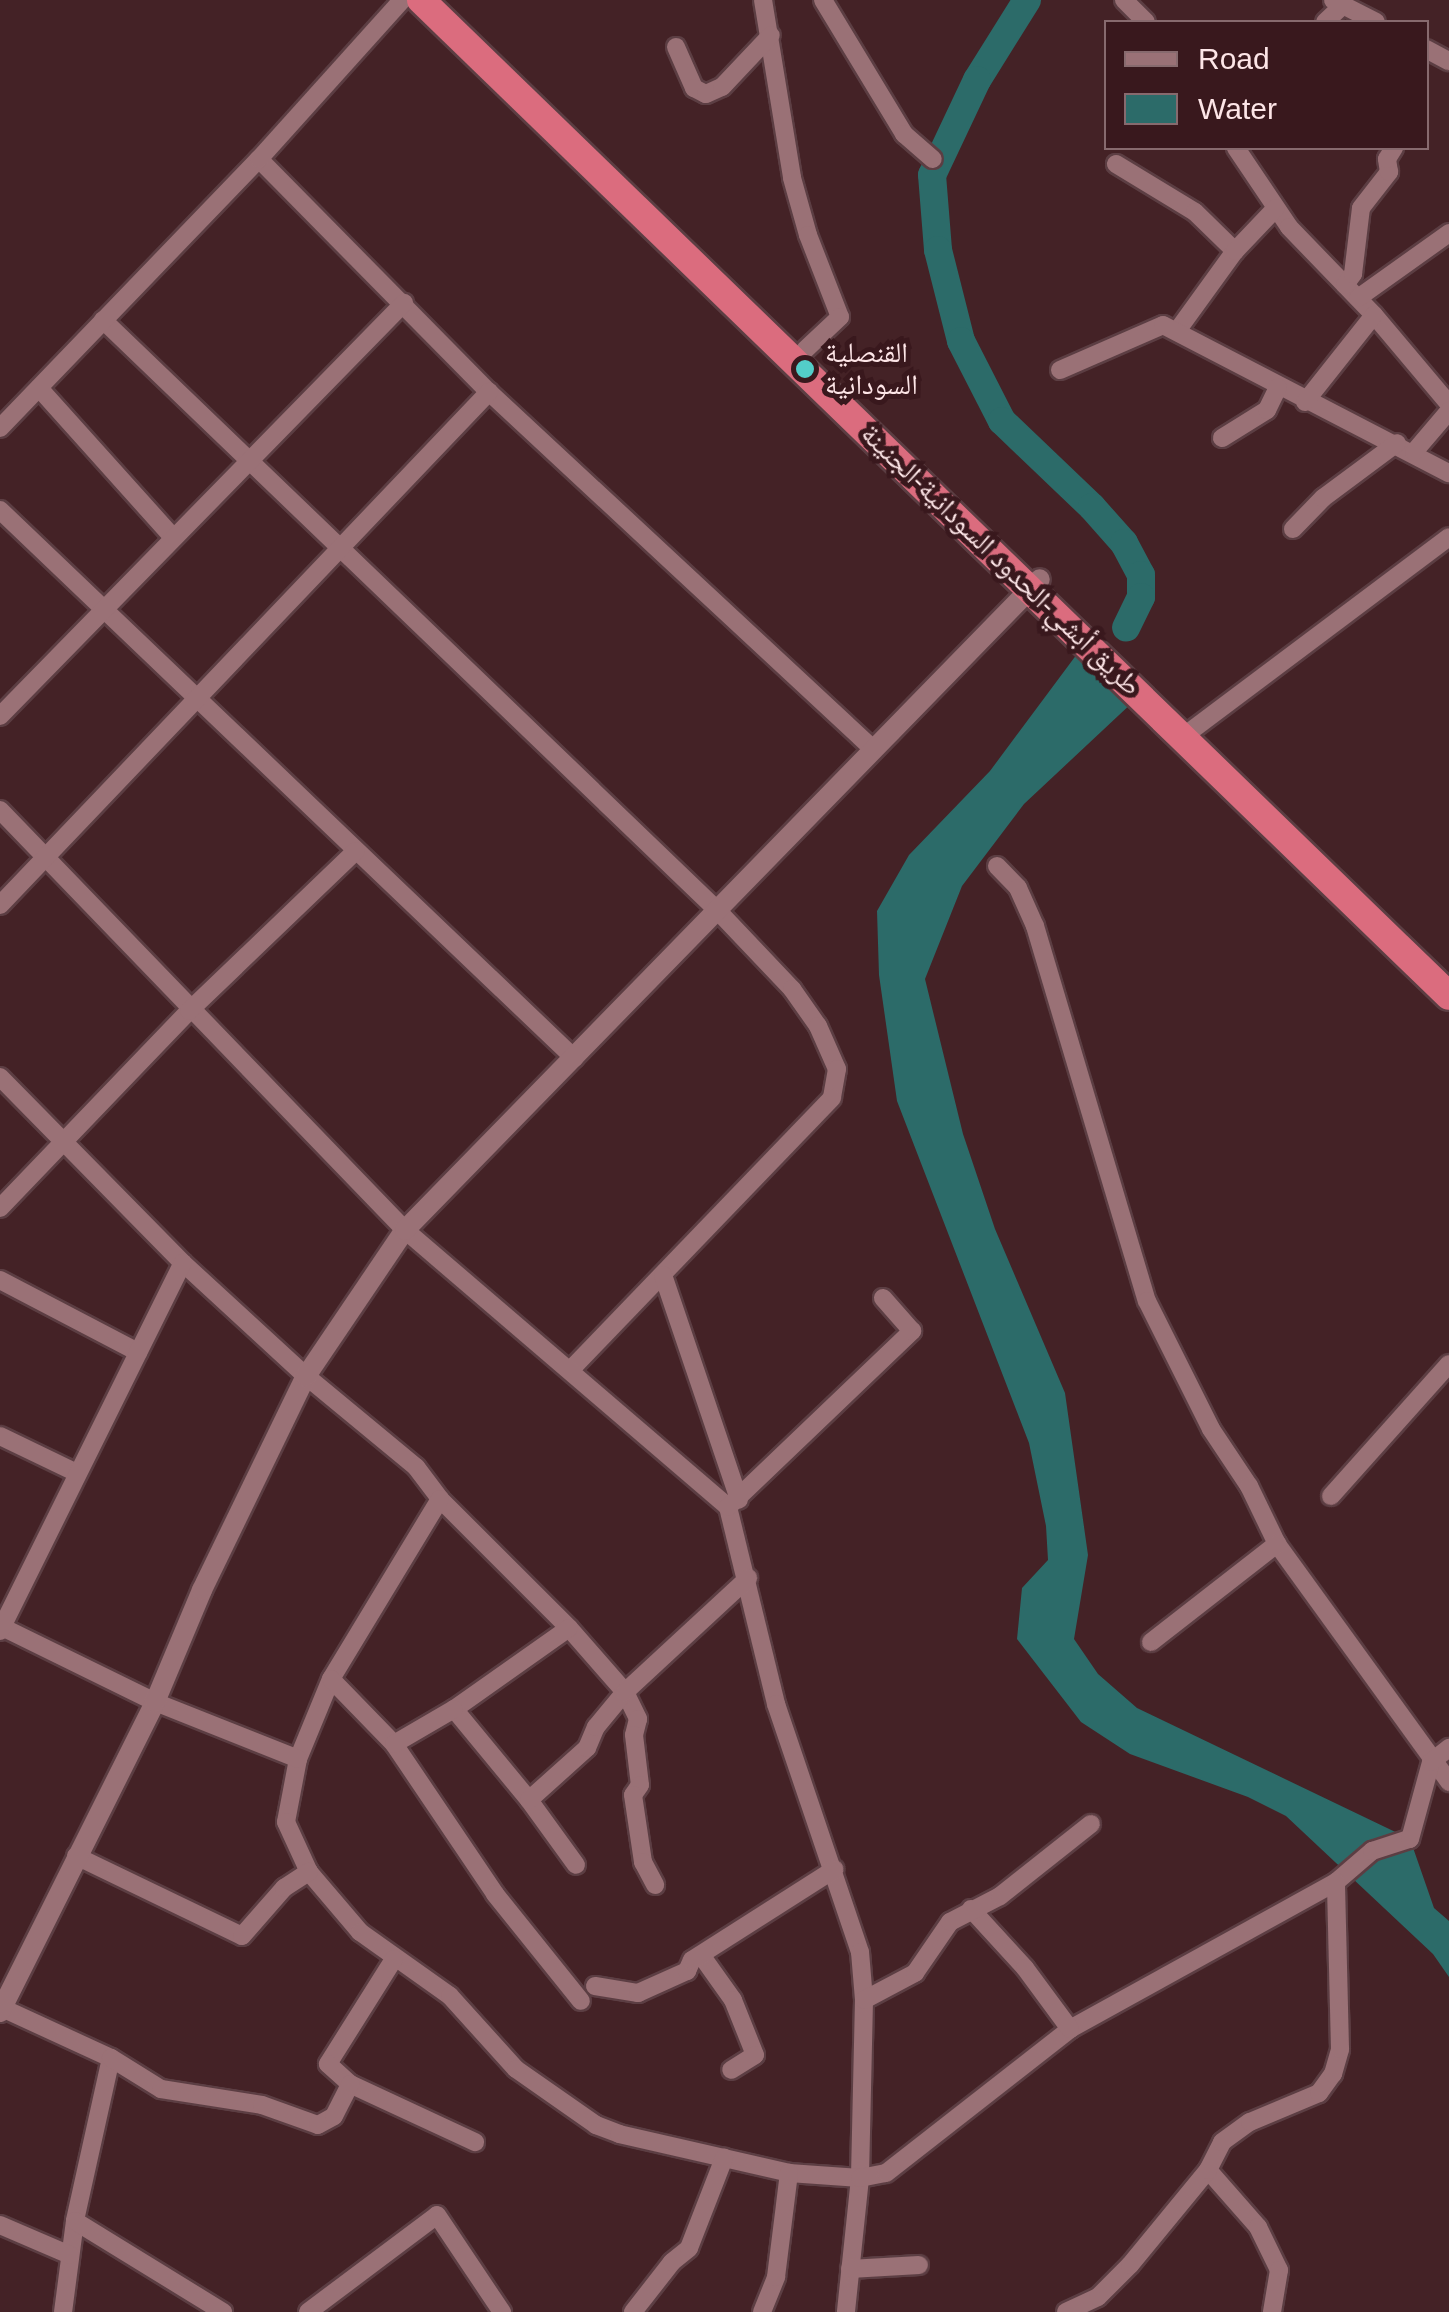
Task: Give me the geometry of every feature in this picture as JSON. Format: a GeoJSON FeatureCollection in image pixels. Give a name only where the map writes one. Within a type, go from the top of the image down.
{"type":"FeatureCollection","features":[{"type":"Feature","properties":{"kind":"highway","name":"طريق أبشي-الحدود السودانية-الجنينة"},"geometry":{"type":"LineString","coordinates":[[421,0],[682,243],[1189,731],[1449,996]]}},
{"type":"Feature","properties":{"kind":"highway"},"geometry":{"type":"LineString","coordinates":[[444,0],[682,243],[804,350],[1035,584]]}},
{"type":"Feature","properties":{"kind":"highway"},"geometry":{"type":"LineString","coordinates":[[1272,814],[1449,974]]}},
{"type":"Feature","properties":{"kind":"street"},"geometry":{"type":"LineString","coordinates":[[0,428],[9,405],[39,388],[259,159],[402,0]]}},
{"type":"Feature","properties":{"kind":"street"},"geometry":{"type":"LineString","coordinates":[[763,0],[792,178],[808,236],[840,318],[804,350]]}},
{"type":"Feature","properties":{"kind":"street"},"geometry":{"type":"LineString","coordinates":[[823,0],[904,134],[933,159]]}},
{"type":"Feature","properties":{"kind":"street"},"geometry":{"type":"LineString","coordinates":[[1124,0],[1144,20]]}},
{"type":"Feature","properties":{"kind":"street"},"geometry":{"type":"LineString","coordinates":[[1338,3],[1372,20]]}},
{"type":"Feature","properties":{"kind":"street"},"geometry":{"type":"LineString","coordinates":[[676,48],[694,88],[706,94],[722,87],[771,36]]}},
{"type":"Feature","properties":{"kind":"street"},"geometry":{"type":"LineString","coordinates":[[1237,150],[1276,208],[1374,315],[1449,408],[1414,452]]}},
{"type":"Feature","properties":{"kind":"street"},"geometry":{"type":"LineString","coordinates":[[1351,292],[1361,208],[1389,172],[1387,159],[1393,150]]}},
{"type":"Feature","properties":{"kind":"street"},"geometry":{"type":"LineString","coordinates":[[259,159],[489,392],[872,748]]}},
{"type":"Feature","properties":{"kind":"street"},"geometry":{"type":"LineString","coordinates":[[1116,164],[1195,212],[1234,251]]}},
{"type":"Feature","properties":{"kind":"street"},"geometry":{"type":"LineString","coordinates":[[1177,331],[1234,251],[1276,208]]}},
{"type":"Feature","properties":{"kind":"street"},"geometry":{"type":"LineString","coordinates":[[1351,292],[1449,233]]}},
{"type":"Feature","properties":{"kind":"street"},"geometry":{"type":"LineString","coordinates":[[0,716],[404,303]]}},
{"type":"Feature","properties":{"kind":"street"},"geometry":{"type":"LineString","coordinates":[[1305,402],[1374,315]]}},
{"type":"Feature","properties":{"kind":"street"},"geometry":{"type":"LineString","coordinates":[[103,320],[344,547],[718,912],[792,989],[818,1026],[837,1069],[838,1084],[832,1098],[571,1369]]}},
{"type":"Feature","properties":{"kind":"street"},"geometry":{"type":"LineString","coordinates":[[1060,370],[1163,324],[1305,402],[1397,443],[1449,473]]}},
{"type":"Feature","properties":{"kind":"street"},"geometry":{"type":"LineString","coordinates":[[1222,438],[1267,410],[1278,387]]}},
{"type":"Feature","properties":{"kind":"street"},"geometry":{"type":"LineString","coordinates":[[39,388],[172,536]]}},
{"type":"Feature","properties":{"kind":"street"},"geometry":{"type":"LineString","coordinates":[[0,905],[489,392]]}},
{"type":"Feature","properties":{"kind":"street"},"geometry":{"type":"LineString","coordinates":[[1293,529],[1334,489],[1397,443]]}},
{"type":"Feature","properties":{"kind":"street"},"geometry":{"type":"LineString","coordinates":[[0,510],[574,1058]]}},
{"type":"Feature","properties":{"kind":"street"},"geometry":{"type":"LineString","coordinates":[[1189,731],[1228,706],[1449,538]]}},
{"type":"Feature","properties":{"kind":"street"},"geometry":{"type":"LineString","coordinates":[[350,2084],[334,2116],[318,2125],[262,2105],[161,2089],[111,2058],[1,2009],[155,1702],[202,1590],[306,1376],[405,1230],[1035,584]]}},
{"type":"Feature","properties":{"kind":"street"},"geometry":{"type":"LineString","coordinates":[[0,810],[189,1011],[405,1230],[734,1503]]}},
{"type":"Feature","properties":{"kind":"street"},"geometry":{"type":"LineString","coordinates":[[0,1208],[63,1137],[189,1011],[356,852]]}},
{"type":"Feature","properties":{"kind":"street"},"geometry":{"type":"LineString","coordinates":[[997,866],[1018,888],[1034,926],[1147,1301],[1210,1428],[1249,1486],[1277,1544],[1449,1782]]}},
{"type":"Feature","properties":{"kind":"street"},"geometry":{"type":"LineString","coordinates":[[0,1076],[183,1264],[306,1376],[416,1466],[440,1498],[569,1628],[625,1692],[638,1720],[634,1735],[640,1785],[633,1795],[643,1862],[655,1885]]}},
{"type":"Feature","properties":{"kind":"street"},"geometry":{"type":"LineString","coordinates":[[183,1264],[1,1628],[155,1702],[298,1759]]}},
{"type":"Feature","properties":{"kind":"street"},"geometry":{"type":"LineString","coordinates":[[663,1275],[734,1503],[776,1704],[860,1952],[864,2000],[860,2178],[846,2312]]}},
{"type":"Feature","properties":{"kind":"street"},"geometry":{"type":"LineString","coordinates":[[0,1280],[138,1352]]}},
{"type":"Feature","properties":{"kind":"street"},"geometry":{"type":"LineString","coordinates":[[734,1503],[912,1331],[883,1298]]}},
{"type":"Feature","properties":{"kind":"street"},"geometry":{"type":"LineString","coordinates":[[1332,1496],[1449,1364]]}},
{"type":"Feature","properties":{"kind":"street"},"geometry":{"type":"LineString","coordinates":[[0,1436],[77,1473]]}},
{"type":"Feature","properties":{"kind":"street"},"geometry":{"type":"LineString","coordinates":[[440,1498],[331,1679],[298,1759],[286,1822],[309,1872],[360,1932],[450,1996],[516,2069],[596,2125],[724,2158],[789,2173],[860,2178],[886,2172],[1070,2029],[1336,1882],[1372,1851],[1410,1839],[1431,1762],[1449,1748]]}},
{"type":"Feature","properties":{"kind":"street"},"geometry":{"type":"LineString","coordinates":[[1151,1642],[1277,1544]]}},
{"type":"Feature","properties":{"kind":"street"},"geometry":{"type":"LineString","coordinates":[[530,1800],[587,1748],[596,1727],[625,1692],[748,1578]]}},
{"type":"Feature","properties":{"kind":"street"},"geometry":{"type":"LineString","coordinates":[[394,1744],[454,1709],[569,1628]]}},
{"type":"Feature","properties":{"kind":"street"},"geometry":{"type":"LineString","coordinates":[[331,1679],[394,1744],[495,1894],[582,2001]]}},
{"type":"Feature","properties":{"kind":"street"},"geometry":{"type":"LineString","coordinates":[[454,1709],[530,1800],[576,1865]]}},
{"type":"Feature","properties":{"kind":"street"},"geometry":{"type":"LineString","coordinates":[[864,2000],[915,1973],[950,1922],[1000,1896],[1091,1824]]}},
{"type":"Feature","properties":{"kind":"street"},"geometry":{"type":"LineString","coordinates":[[76,1856],[242,1936],[284,1888],[309,1872]]}},
{"type":"Feature","properties":{"kind":"street"},"geometry":{"type":"LineString","coordinates":[[595,1986],[638,1993],[686,1971],[701,1955],[835,1869]]}},
{"type":"Feature","properties":{"kind":"street"},"geometry":{"type":"LineString","coordinates":[[1066,2312],[1098,2297],[1208,2170],[1222,2142],[1250,2122],[1319,2094],[1333,2074],[1340,2049],[1336,1882]]}},
{"type":"Feature","properties":{"kind":"street"},"geometry":{"type":"LineString","coordinates":[[971,1909],[1025,1968],[1070,2029]]}},
{"type":"Feature","properties":{"kind":"street"},"geometry":{"type":"LineString","coordinates":[[701,1955],[732,2000],[755,2054],[730,2070]]}},
{"type":"Feature","properties":{"kind":"street"},"geometry":{"type":"LineString","coordinates":[[394,1958],[328,2064],[350,2084],[475,2142]]}},
{"type":"Feature","properties":{"kind":"street"},"geometry":{"type":"LineString","coordinates":[[63,2312],[76,2221],[111,2058]]}},
{"type":"Feature","properties":{"kind":"street"},"geometry":{"type":"LineString","coordinates":[[634,2312],[672,2262],[689,2248],[724,2158]]}},
{"type":"Feature","properties":{"kind":"street"},"geometry":{"type":"LineString","coordinates":[[1208,2170],[1258,2227],[1279,2270],[1272,2312]]}},
{"type":"Feature","properties":{"kind":"street"},"geometry":{"type":"LineString","coordinates":[[762,2312],[776,2278],[789,2173]]}},
{"type":"Feature","properties":{"kind":"street"},"geometry":{"type":"LineString","coordinates":[[308,2312],[437,2215],[502,2312]]}},
{"type":"Feature","properties":{"kind":"street"},"geometry":{"type":"LineString","coordinates":[[76,2221],[224,2312]]}},
{"type":"Feature","properties":{"kind":"street"},"geometry":{"type":"LineString","coordinates":[[0,2225],[70,2255]]}},
{"type":"Feature","properties":{"kind":"street"},"geometry":{"type":"LineString","coordinates":[[850,2269],[918,2265]]}},
{"type":"Feature","properties":{"kind":"water"},"geometry":{"type":"Polygon","coordinates":[[[1080,650],[1134,701],[1024,804],[962,886],[925,979],[963,1134],[995,1229],[1065,1393],[1088,1555],[1074,1639],[1098,1674],[1137,1708],[1410,1839],[1434,1908],[1449,1921],[1449,1977],[1433,1954],[1286,1816],[1248,1797],[1130,1754],[1081,1722],[1017,1639],[1022,1588],[1048,1560],[1046,1526],[1029,1443],[897,1101],[879,975],[877,911],[909,855],[990,771],[1080,650]]]}},
{"type":"Feature","properties":{"kind":"waterway"},"geometry":{"type":"LineString","coordinates":[[1027,0],[977,80],[932,175],[938,250],[961,341],[1002,421],[1092,507],[1124,543],[1141,575],[1141,597],[1126,628]]}},
{"type":"Feature","properties":{"kind":"place","name":"القنصلية السودانية"},"geometry":{"type":"Point","coordinates":[805,369]}}]}
